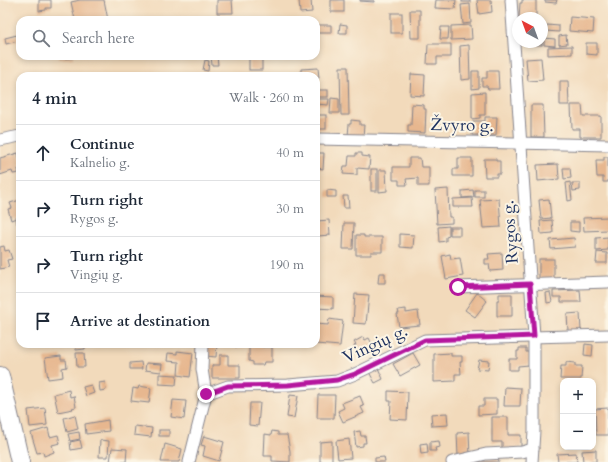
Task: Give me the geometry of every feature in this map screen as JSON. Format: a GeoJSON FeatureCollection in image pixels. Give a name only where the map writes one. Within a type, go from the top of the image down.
{"type":"FeatureCollection","features":[{"type":"Feature","properties":{"kind":"highway"},"geometry":{"type":"LineString","coordinates":[[0,376],[20,462]]}},
{"type":"Feature","properties":{"kind":"street","name":"Rygos g."},"geometry":{"type":"LineString","coordinates":[[511,0],[534,336],[532,462]]}},
{"type":"Feature","properties":{"kind":"street"},"geometry":{"type":"LineString","coordinates":[[0,140],[16,137]]}},
{"type":"Feature","properties":{"kind":"street","name":"Žvyro g."},"geometry":{"type":"LineString","coordinates":[[320,139],[608,145]]}},
{"type":"Feature","properties":{"kind":"street"},"geometry":{"type":"LineString","coordinates":[[458,287],[608,282]]}},
{"type":"Feature","properties":{"kind":"street","name":"Vingių g."},"geometry":{"type":"LineString","coordinates":[[206,394],[228,386],[288,385],[337,380],[355,374],[425,340],[608,335]]}},
{"type":"Feature","properties":{"kind":"street"},"geometry":{"type":"LineString","coordinates":[[189,462],[206,394],[202,369],[203,348]]}},
{"type":"Feature","properties":{"kind":"street"},"geometry":{"type":"LineString","coordinates":[[452,462],[486,454],[522,452],[533,449]]}},
{"type":"Feature","properties":{"kind":"building"},"geometry":{"type":"Polygon","coordinates":[[[39,0],[51,0],[51,8],[46,8],[46,10],[39,11],[39,0]]]}},
{"type":"Feature","properties":{"kind":"building"},"geometry":{"type":"Polygon","coordinates":[[[80,0],[104,0],[107,16],[74,16],[71,2],[80,0]]]}},
{"type":"Feature","properties":{"kind":"building"},"geometry":{"type":"Polygon","coordinates":[[[217,0],[232,0],[233,13],[217,13],[217,0]]]}},
{"type":"Feature","properties":{"kind":"building"},"geometry":{"type":"Polygon","coordinates":[[[299,0],[311,0],[312,12],[300,13],[299,0]]]}},
{"type":"Feature","properties":{"kind":"building"},"geometry":{"type":"Polygon","coordinates":[[[331,0],[344,0],[344,12],[331,12],[331,0]]]}},
{"type":"Feature","properties":{"kind":"building"},"geometry":{"type":"Polygon","coordinates":[[[374,0],[374,2],[360,1],[374,0]]]}},
{"type":"Feature","properties":{"kind":"building"},"geometry":{"type":"Polygon","coordinates":[[[436,0],[456,0],[455,9],[435,8],[436,0]]]}},
{"type":"Feature","properties":{"kind":"building"},"geometry":{"type":"Polygon","coordinates":[[[462,0],[470,0],[470,2],[462,2],[462,0]]]}},
{"type":"Feature","properties":{"kind":"building"},"geometry":{"type":"Polygon","coordinates":[[[477,0],[491,0],[492,12],[479,14],[477,0]]]}},
{"type":"Feature","properties":{"kind":"building"},"geometry":{"type":"Polygon","coordinates":[[[522,0],[536,0],[536,12],[519,12],[520,3],[522,3],[522,0]]]}},
{"type":"Feature","properties":{"kind":"building"},"geometry":{"type":"Polygon","coordinates":[[[545,0],[557,0],[556,3],[545,2],[545,0]]]}},
{"type":"Feature","properties":{"kind":"building"},"geometry":{"type":"Polygon","coordinates":[[[470,4],[471,23],[463,24],[461,5],[470,4]]]}},
{"type":"Feature","properties":{"kind":"building"},"geometry":{"type":"Polygon","coordinates":[[[410,10],[420,10],[420,38],[411,38],[410,10]]]}},
{"type":"Feature","properties":{"kind":"building"},"geometry":{"type":"Polygon","coordinates":[[[391,13],[402,13],[402,33],[391,33],[391,13]]]}},
{"type":"Feature","properties":{"kind":"building"},"geometry":{"type":"Polygon","coordinates":[[[570,17],[594,19],[593,33],[569,31],[570,17]]]}},
{"type":"Feature","properties":{"kind":"building"},"geometry":{"type":"Polygon","coordinates":[[[340,24],[347,25],[347,33],[339,33],[340,24]]]}},
{"type":"Feature","properties":{"kind":"building"},"geometry":{"type":"Polygon","coordinates":[[[320,25],[331,25],[331,33],[320,33],[320,25]]]}},
{"type":"Feature","properties":{"kind":"building"},"geometry":{"type":"Polygon","coordinates":[[[471,25],[472,39],[451,40],[451,26],[471,25]]]}},
{"type":"Feature","properties":{"kind":"building"},"geometry":{"type":"Polygon","coordinates":[[[548,25],[559,26],[559,32],[548,31],[548,25]]]}},
{"type":"Feature","properties":{"kind":"building"},"geometry":{"type":"Polygon","coordinates":[[[441,27],[449,27],[448,39],[440,39],[441,27]]]}},
{"type":"Feature","properties":{"kind":"building"},"geometry":{"type":"Polygon","coordinates":[[[16,35],[16,42],[6,44],[5,38],[16,35]]]}},
{"type":"Feature","properties":{"kind":"building"},"geometry":{"type":"Polygon","coordinates":[[[566,35],[567,44],[559,45],[559,36],[566,35]]]}},
{"type":"Feature","properties":{"kind":"building"},"geometry":{"type":"Polygon","coordinates":[[[548,38],[555,39],[555,46],[548,45],[548,38]]]}},
{"type":"Feature","properties":{"kind":"building"},"geometry":{"type":"Polygon","coordinates":[[[586,43],[597,43],[597,55],[586,54],[586,43]]]}},
{"type":"Feature","properties":{"kind":"building"},"geometry":{"type":"Polygon","coordinates":[[[428,44],[451,44],[451,57],[437,57],[437,64],[427,64],[428,44]]]}},
{"type":"Feature","properties":{"kind":"building"},"geometry":{"type":"Polygon","coordinates":[[[469,45],[470,79],[461,80],[460,46],[469,45]]]}},
{"type":"Feature","properties":{"kind":"building"},"geometry":{"type":"Polygon","coordinates":[[[572,46],[572,54],[548,55],[548,47],[572,46]]]}},
{"type":"Feature","properties":{"kind":"building"},"geometry":{"type":"Polygon","coordinates":[[[541,58],[543,80],[528,81],[526,59],[541,58]]]}},
{"type":"Feature","properties":{"kind":"building"},"geometry":{"type":"Polygon","coordinates":[[[205,60],[209,61],[208,71],[203,70],[205,60]]]}},
{"type":"Feature","properties":{"kind":"building"},"geometry":{"type":"Polygon","coordinates":[[[211,60],[217,60],[218,65],[212,65],[211,60]]]}},
{"type":"Feature","properties":{"kind":"building"},"geometry":{"type":"Polygon","coordinates":[[[249,60],[262,60],[262,70],[249,70],[249,60]]]}},
{"type":"Feature","properties":{"kind":"building"},"geometry":{"type":"Polygon","coordinates":[[[340,67],[348,67],[349,115],[341,115],[340,67]]]}},
{"type":"Feature","properties":{"kind":"building"},"geometry":{"type":"Polygon","coordinates":[[[318,68],[318,72],[301,72],[301,69],[318,68]]]}},
{"type":"Feature","properties":{"kind":"building"},"geometry":{"type":"Polygon","coordinates":[[[472,71],[479,71],[479,88],[472,89],[472,71]]]}},
{"type":"Feature","properties":{"kind":"building"},"geometry":{"type":"Polygon","coordinates":[[[487,71],[498,71],[499,89],[488,89],[487,86],[482,86],[482,78],[487,78],[487,71]]]}},
{"type":"Feature","properties":{"kind":"building"},"geometry":{"type":"Polygon","coordinates":[[[411,74],[425,75],[424,96],[410,95],[411,74]]]}},
{"type":"Feature","properties":{"kind":"building"},"geometry":{"type":"Polygon","coordinates":[[[560,81],[568,81],[569,105],[560,105],[560,81]]]}},
{"type":"Feature","properties":{"kind":"building"},"geometry":{"type":"Polygon","coordinates":[[[320,90],[328,90],[328,97],[320,97],[320,90]]]}},
{"type":"Feature","properties":{"kind":"building"},"geometry":{"type":"Polygon","coordinates":[[[485,92],[485,115],[480,115],[480,118],[472,119],[472,93],[485,92]]]}},
{"type":"Feature","properties":{"kind":"building"},"geometry":{"type":"Polygon","coordinates":[[[331,98],[339,99],[339,113],[330,113],[331,98]]]}},
{"type":"Feature","properties":{"kind":"building"},"geometry":{"type":"Polygon","coordinates":[[[320,99],[329,99],[328,105],[320,104],[320,99]]]}},
{"type":"Feature","properties":{"kind":"building"},"geometry":{"type":"Polygon","coordinates":[[[412,104],[424,105],[424,109],[426,109],[425,133],[408,132],[408,125],[411,125],[412,104]]]}},
{"type":"Feature","properties":{"kind":"building"},"geometry":{"type":"Polygon","coordinates":[[[531,105],[543,105],[544,137],[531,137],[531,105]]]}},
{"type":"Feature","properties":{"kind":"building"},"geometry":{"type":"Polygon","coordinates":[[[571,105],[582,105],[583,116],[601,116],[601,137],[580,137],[580,129],[572,129],[571,105]]]}},
{"type":"Feature","properties":{"kind":"building"},"geometry":{"type":"Polygon","coordinates":[[[320,115],[326,115],[326,129],[320,129],[320,115]]]}},
{"type":"Feature","properties":{"kind":"building"},"geometry":{"type":"Polygon","coordinates":[[[485,117],[497,117],[496,135],[472,135],[473,121],[485,121],[485,117]]]}},
{"type":"Feature","properties":{"kind":"building"},"geometry":{"type":"Polygon","coordinates":[[[351,120],[360,121],[360,125],[364,125],[363,137],[348,136],[349,124],[351,124],[351,120]]]}},
{"type":"Feature","properties":{"kind":"building"},"geometry":{"type":"Polygon","coordinates":[[[320,153],[324,153],[323,169],[320,169],[320,153]]]}},
{"type":"Feature","properties":{"kind":"building"},"geometry":{"type":"Polygon","coordinates":[[[356,153],[362,153],[362,156],[370,157],[369,169],[357,168],[357,175],[343,174],[344,166],[348,166],[349,156],[356,156],[356,153]]]}},
{"type":"Feature","properties":{"kind":"building"},"geometry":{"type":"Polygon","coordinates":[[[16,154],[16,174],[13,174],[12,171],[0,175],[0,158],[16,154]]]}},
{"type":"Feature","properties":{"kind":"building"},"geometry":{"type":"Polygon","coordinates":[[[604,157],[608,157],[608,182],[603,182],[603,177],[597,177],[596,160],[604,160],[604,157]]]}},
{"type":"Feature","properties":{"kind":"building"},"geometry":{"type":"Polygon","coordinates":[[[409,158],[420,158],[421,167],[429,167],[429,186],[418,186],[418,178],[406,179],[407,185],[399,185],[399,180],[393,180],[393,167],[409,167],[409,158]]]}},
{"type":"Feature","properties":{"kind":"building"},"geometry":{"type":"Polygon","coordinates":[[[458,158],[472,158],[472,176],[453,176],[453,169],[458,169],[458,158]]]}},
{"type":"Feature","properties":{"kind":"building"},"geometry":{"type":"Polygon","coordinates":[[[484,159],[496,159],[496,161],[500,161],[500,174],[497,174],[497,177],[485,177],[484,159]]]}},
{"type":"Feature","properties":{"kind":"building"},"geometry":{"type":"Polygon","coordinates":[[[558,164],[559,179],[538,181],[537,165],[558,164]]]}},
{"type":"Feature","properties":{"kind":"building"},"geometry":{"type":"Polygon","coordinates":[[[563,168],[570,168],[571,178],[564,179],[563,168]]]}},
{"type":"Feature","properties":{"kind":"building"},"geometry":{"type":"Polygon","coordinates":[[[371,169],[377,169],[377,191],[371,191],[371,169]]]}},
{"type":"Feature","properties":{"kind":"building"},"geometry":{"type":"Polygon","coordinates":[[[379,170],[386,170],[387,191],[379,192],[379,170]]]}},
{"type":"Feature","properties":{"kind":"building"},"geometry":{"type":"Polygon","coordinates":[[[570,182],[572,200],[568,201],[566,183],[570,182]]]}},
{"type":"Feature","properties":{"kind":"building"},"geometry":{"type":"Polygon","coordinates":[[[572,183],[580,183],[580,190],[573,191],[572,183]]]}},
{"type":"Feature","properties":{"kind":"building"},"geometry":{"type":"Polygon","coordinates":[[[448,189],[449,217],[452,217],[452,223],[437,224],[435,190],[448,189]]]}},
{"type":"Feature","properties":{"kind":"building"},"geometry":{"type":"Polygon","coordinates":[[[327,190],[336,191],[336,197],[327,197],[327,190]]]}},
{"type":"Feature","properties":{"kind":"building"},"geometry":{"type":"Polygon","coordinates":[[[473,190],[474,197],[462,198],[462,191],[473,190]]]}},
{"type":"Feature","properties":{"kind":"building"},"geometry":{"type":"Polygon","coordinates":[[[475,190],[484,190],[484,197],[475,197],[475,190]]]}},
{"type":"Feature","properties":{"kind":"building"},"geometry":{"type":"Polygon","coordinates":[[[343,196],[348,196],[349,208],[344,208],[343,196]]]}},
{"type":"Feature","properties":{"kind":"building"},"geometry":{"type":"Polygon","coordinates":[[[472,198],[473,207],[453,207],[453,199],[472,198]]]}},
{"type":"Feature","properties":{"kind":"building"},"geometry":{"type":"Polygon","coordinates":[[[499,199],[501,227],[483,228],[480,200],[499,199]]]}},
{"type":"Feature","properties":{"kind":"building"},"geometry":{"type":"Polygon","coordinates":[[[549,199],[551,218],[541,219],[539,200],[549,199]]]}},
{"type":"Feature","properties":{"kind":"building"},"geometry":{"type":"Polygon","coordinates":[[[16,201],[16,218],[11,220],[8,209],[12,208],[10,203],[16,201]]]}},
{"type":"Feature","properties":{"kind":"building"},"geometry":{"type":"Polygon","coordinates":[[[608,217],[608,230],[584,231],[583,218],[608,217]]]}},
{"type":"Feature","properties":{"kind":"building"},"geometry":{"type":"Polygon","coordinates":[[[329,220],[330,235],[320,236],[320,221],[329,220]]]}},
{"type":"Feature","properties":{"kind":"building"},"geometry":{"type":"Polygon","coordinates":[[[552,220],[553,233],[541,234],[540,221],[552,220]]]}},
{"type":"Feature","properties":{"kind":"building"},"geometry":{"type":"Polygon","coordinates":[[[570,222],[579,222],[579,232],[570,231],[570,222]]]}},
{"type":"Feature","properties":{"kind":"building"},"geometry":{"type":"Polygon","coordinates":[[[344,223],[354,223],[353,249],[343,249],[344,223]]]}},
{"type":"Feature","properties":{"kind":"building"},"geometry":{"type":"Polygon","coordinates":[[[449,226],[449,236],[446,237],[446,241],[439,242],[438,227],[449,226]]]}},
{"type":"Feature","properties":{"kind":"building"},"geometry":{"type":"Polygon","coordinates":[[[450,227],[460,227],[460,235],[450,235],[450,227]]]}},
{"type":"Feature","properties":{"kind":"building"},"geometry":{"type":"Polygon","coordinates":[[[400,234],[414,235],[413,248],[400,247],[400,234]]]}},
{"type":"Feature","properties":{"kind":"building"},"geometry":{"type":"Polygon","coordinates":[[[356,235],[364,235],[364,237],[382,237],[382,252],[371,252],[371,255],[356,255],[356,235]]]}},
{"type":"Feature","properties":{"kind":"building"},"geometry":{"type":"Polygon","coordinates":[[[608,237],[608,250],[596,251],[596,238],[608,237]]]}},
{"type":"Feature","properties":{"kind":"building"},"geometry":{"type":"Polygon","coordinates":[[[574,238],[575,247],[551,249],[550,240],[574,238]]]}},
{"type":"Feature","properties":{"kind":"building"},"geometry":{"type":"Polygon","coordinates":[[[4,246],[5,251],[9,250],[12,259],[7,260],[9,267],[0,269],[0,247],[4,246]]]}},
{"type":"Feature","properties":{"kind":"building"},"geometry":{"type":"Polygon","coordinates":[[[597,252],[607,253],[607,263],[596,263],[597,252]]]}},
{"type":"Feature","properties":{"kind":"building"},"geometry":{"type":"Polygon","coordinates":[[[502,253],[503,270],[490,271],[489,264],[485,264],[485,259],[489,259],[488,254],[502,253]]]}},
{"type":"Feature","properties":{"kind":"building"},"geometry":{"type":"Polygon","coordinates":[[[450,254],[451,259],[460,258],[463,276],[446,279],[442,256],[450,254]]]}},
{"type":"Feature","properties":{"kind":"building"},"geometry":{"type":"Polygon","coordinates":[[[539,259],[554,259],[554,280],[539,280],[539,259]]]}},
{"type":"Feature","properties":{"kind":"building"},"geometry":{"type":"Polygon","coordinates":[[[379,273],[385,273],[385,283],[378,283],[379,273]]]}},
{"type":"Feature","properties":{"kind":"building"},"geometry":{"type":"Polygon","coordinates":[[[580,290],[581,302],[561,302],[561,297],[553,297],[553,291],[580,290]]]}},
{"type":"Feature","properties":{"kind":"building"},"geometry":{"type":"Polygon","coordinates":[[[550,292],[552,302],[547,303],[546,293],[550,292]]]}},
{"type":"Feature","properties":{"kind":"building"},"geometry":{"type":"Polygon","coordinates":[[[477,293],[487,301],[475,317],[465,310],[477,293]]]}},
{"type":"Feature","properties":{"kind":"building"},"geometry":{"type":"Polygon","coordinates":[[[355,294],[369,295],[366,324],[353,323],[355,294]]]}},
{"type":"Feature","properties":{"kind":"building"},"geometry":{"type":"Polygon","coordinates":[[[499,294],[512,294],[512,316],[497,316],[497,300],[499,300],[499,294]]]}},
{"type":"Feature","properties":{"kind":"building"},"geometry":{"type":"Polygon","coordinates":[[[320,296],[333,297],[333,309],[320,308],[320,296]]]}},
{"type":"Feature","properties":{"kind":"building"},"geometry":{"type":"Polygon","coordinates":[[[406,309],[406,313],[418,311],[420,325],[399,327],[397,314],[399,314],[398,310],[406,309]]]}},
{"type":"Feature","properties":{"kind":"building"},"geometry":{"type":"Polygon","coordinates":[[[580,313],[581,331],[568,331],[567,314],[580,313]]]}},
{"type":"Feature","properties":{"kind":"building"},"geometry":{"type":"Polygon","coordinates":[[[329,319],[343,321],[340,346],[320,344],[320,324],[328,325],[329,319]]]}},
{"type":"Feature","properties":{"kind":"building"},"geometry":{"type":"Polygon","coordinates":[[[363,337],[365,340],[369,338],[374,348],[360,356],[354,346],[356,345],[354,342],[363,337]]]}},
{"type":"Feature","properties":{"kind":"building"},"geometry":{"type":"Polygon","coordinates":[[[585,344],[593,345],[592,356],[584,355],[585,344]]]}},
{"type":"Feature","properties":{"kind":"building"},"geometry":{"type":"Polygon","coordinates":[[[76,348],[85,348],[85,349],[76,350],[76,348]]]}},
{"type":"Feature","properties":{"kind":"building"},"geometry":{"type":"Polygon","coordinates":[[[207,348],[217,348],[216,357],[206,356],[207,348]]]}},
{"type":"Feature","properties":{"kind":"building"},"geometry":{"type":"Polygon","coordinates":[[[249,348],[272,348],[272,362],[264,362],[263,365],[253,365],[253,362],[249,361],[249,348]]]}},
{"type":"Feature","properties":{"kind":"building"},"geometry":{"type":"Polygon","coordinates":[[[519,348],[526,348],[526,352],[529,352],[529,365],[518,366],[518,370],[509,370],[509,359],[517,359],[517,351],[519,351],[519,348]]]}},
{"type":"Feature","properties":{"kind":"building"},"geometry":{"type":"Polygon","coordinates":[[[177,351],[193,353],[190,377],[178,375],[179,362],[167,361],[168,353],[177,354],[177,351]]]}},
{"type":"Feature","properties":{"kind":"building"},"geometry":{"type":"Polygon","coordinates":[[[76,353],[84,353],[85,367],[77,367],[76,353]]]}},
{"type":"Feature","properties":{"kind":"building"},"geometry":{"type":"Polygon","coordinates":[[[413,353],[420,365],[400,376],[393,364],[413,353]]]}},
{"type":"Feature","properties":{"kind":"building"},"geometry":{"type":"Polygon","coordinates":[[[451,353],[451,356],[462,356],[462,362],[460,362],[461,374],[455,374],[455,381],[434,382],[434,354],[451,353]]]}},
{"type":"Feature","properties":{"kind":"building"},"geometry":{"type":"Polygon","coordinates":[[[220,355],[228,355],[228,365],[240,365],[240,378],[212,378],[212,365],[220,365],[220,355]]]}},
{"type":"Feature","properties":{"kind":"building"},"geometry":{"type":"Polygon","coordinates":[[[61,356],[61,360],[66,360],[67,367],[62,368],[63,377],[48,379],[45,358],[61,356]]]}},
{"type":"Feature","properties":{"kind":"building"},"geometry":{"type":"Polygon","coordinates":[[[479,360],[489,361],[488,370],[477,369],[479,360]]]}},
{"type":"Feature","properties":{"kind":"building"},"geometry":{"type":"Polygon","coordinates":[[[141,362],[142,369],[130,369],[130,363],[141,362]]]}},
{"type":"Feature","properties":{"kind":"building"},"geometry":{"type":"Polygon","coordinates":[[[566,362],[575,363],[575,366],[582,366],[581,378],[560,378],[561,366],[566,366],[566,362]]]}},
{"type":"Feature","properties":{"kind":"building"},"geometry":{"type":"Polygon","coordinates":[[[146,363],[162,364],[161,372],[145,370],[146,363]]]}},
{"type":"Feature","properties":{"kind":"building"},"geometry":{"type":"Polygon","coordinates":[[[378,368],[383,379],[375,383],[369,372],[378,368]]]}},
{"type":"Feature","properties":{"kind":"building"},"geometry":{"type":"Polygon","coordinates":[[[159,374],[177,375],[176,385],[159,384],[159,374]]]}},
{"type":"Feature","properties":{"kind":"building"},"geometry":{"type":"Polygon","coordinates":[[[105,382],[106,390],[100,391],[99,383],[105,382]]]}},
{"type":"Feature","properties":{"kind":"building"},"geometry":{"type":"Polygon","coordinates":[[[91,385],[94,393],[86,396],[83,387],[91,385]]]}},
{"type":"Feature","properties":{"kind":"building"},"geometry":{"type":"Polygon","coordinates":[[[139,386],[151,388],[149,403],[131,401],[133,388],[138,389],[139,386]]]}},
{"type":"Feature","properties":{"kind":"building"},"geometry":{"type":"Polygon","coordinates":[[[505,387],[521,388],[520,406],[504,406],[505,387]]]}},
{"type":"Feature","properties":{"kind":"building"},"geometry":{"type":"Polygon","coordinates":[[[69,390],[70,397],[74,396],[76,407],[58,412],[54,394],[69,390]]]}},
{"type":"Feature","properties":{"kind":"building"},"geometry":{"type":"Polygon","coordinates":[[[388,391],[408,392],[407,420],[390,419],[391,401],[388,401],[388,391]]]}},
{"type":"Feature","properties":{"kind":"building"},"geometry":{"type":"Polygon","coordinates":[[[290,395],[298,396],[294,418],[287,417],[290,395]]]}},
{"type":"Feature","properties":{"kind":"building"},"geometry":{"type":"Polygon","coordinates":[[[318,395],[335,395],[334,418],[317,418],[318,395]]]}},
{"type":"Feature","properties":{"kind":"building"},"geometry":{"type":"Polygon","coordinates":[[[360,396],[364,406],[361,407],[364,413],[343,422],[338,411],[344,408],[342,403],[360,396]]]}},
{"type":"Feature","properties":{"kind":"building"},"geometry":{"type":"Polygon","coordinates":[[[484,399],[497,399],[497,414],[478,415],[478,406],[484,406],[484,399]]]}},
{"type":"Feature","properties":{"kind":"building"},"geometry":{"type":"Polygon","coordinates":[[[173,400],[186,401],[184,419],[171,417],[173,400]]]}},
{"type":"Feature","properties":{"kind":"building"},"geometry":{"type":"Polygon","coordinates":[[[250,403],[260,403],[258,426],[249,425],[250,403]]]}},
{"type":"Feature","properties":{"kind":"building"},"geometry":{"type":"Polygon","coordinates":[[[45,408],[47,425],[30,427],[28,410],[45,408]]]}},
{"type":"Feature","properties":{"kind":"building"},"geometry":{"type":"Polygon","coordinates":[[[608,408],[608,435],[596,435],[596,409],[608,408]]]}},
{"type":"Feature","properties":{"kind":"building"},"geometry":{"type":"Polygon","coordinates":[[[447,413],[448,425],[432,426],[431,414],[447,413]]]}},
{"type":"Feature","properties":{"kind":"building"},"geometry":{"type":"Polygon","coordinates":[[[75,415],[78,429],[67,432],[64,418],[75,415]]]}},
{"type":"Feature","properties":{"kind":"building"},"geometry":{"type":"Polygon","coordinates":[[[492,417],[508,417],[508,435],[521,435],[521,448],[502,449],[502,442],[492,442],[492,417]]]}},
{"type":"Feature","properties":{"kind":"building"},"geometry":{"type":"Polygon","coordinates":[[[108,420],[109,431],[86,434],[85,424],[108,420]]]}},
{"type":"Feature","properties":{"kind":"building"},"geometry":{"type":"Polygon","coordinates":[[[135,426],[152,428],[151,437],[134,435],[135,426]]]}},
{"type":"Feature","properties":{"kind":"building"},"geometry":{"type":"Polygon","coordinates":[[[48,428],[50,437],[58,435],[60,443],[52,445],[54,452],[44,456],[43,452],[37,453],[31,433],[48,428]]]}},
{"type":"Feature","properties":{"kind":"building"},"geometry":{"type":"Polygon","coordinates":[[[159,430],[169,430],[169,436],[159,436],[159,430]]]}},
{"type":"Feature","properties":{"kind":"building"},"geometry":{"type":"Polygon","coordinates":[[[272,431],[278,432],[278,435],[287,435],[290,451],[290,462],[272,461],[272,456],[264,456],[265,434],[271,435],[272,431]]]}},
{"type":"Feature","properties":{"kind":"building"},"geometry":{"type":"Polygon","coordinates":[[[360,431],[361,436],[365,436],[366,443],[363,443],[363,446],[356,447],[354,432],[360,431]]]}},
{"type":"Feature","properties":{"kind":"building"},"geometry":{"type":"Polygon","coordinates":[[[79,432],[80,439],[70,441],[68,434],[79,432]]]}},
{"type":"Feature","properties":{"kind":"building"},"geometry":{"type":"Polygon","coordinates":[[[469,432],[470,456],[458,456],[457,433],[469,432]]]}},
{"type":"Feature","properties":{"kind":"building"},"geometry":{"type":"Polygon","coordinates":[[[204,436],[224,442],[219,461],[203,456],[205,446],[201,445],[204,436]]]}},
{"type":"Feature","properties":{"kind":"building"},"geometry":{"type":"Polygon","coordinates":[[[349,439],[351,458],[338,459],[336,441],[349,439]]]}},
{"type":"Feature","properties":{"kind":"building"},"geometry":{"type":"Polygon","coordinates":[[[80,440],[82,448],[71,450],[70,442],[80,440]]]}},
{"type":"Feature","properties":{"kind":"building"},"geometry":{"type":"Polygon","coordinates":[[[100,440],[109,441],[108,457],[99,457],[100,440]]]}},
{"type":"Feature","properties":{"kind":"building"},"geometry":{"type":"Polygon","coordinates":[[[332,441],[332,462],[320,462],[320,442],[332,441]]]}},
{"type":"Feature","properties":{"kind":"building"},"geometry":{"type":"Polygon","coordinates":[[[439,441],[440,447],[435,448],[436,451],[430,451],[430,442],[439,441]]]}},
{"type":"Feature","properties":{"kind":"building"},"geometry":{"type":"Polygon","coordinates":[[[427,443],[428,453],[421,454],[420,444],[427,443]]]}},
{"type":"Feature","properties":{"kind":"building"},"geometry":{"type":"Polygon","coordinates":[[[165,444],[182,449],[179,462],[161,462],[165,444]]]}},
{"type":"Feature","properties":{"kind":"building"},"geometry":{"type":"Polygon","coordinates":[[[112,448],[127,449],[126,462],[110,462],[112,448]]]}},
{"type":"Feature","properties":{"kind":"building"},"geometry":{"type":"Polygon","coordinates":[[[596,450],[596,462],[583,462],[582,451],[596,450]]]}},
{"type":"Feature","properties":{"kind":"building"},"geometry":{"type":"Polygon","coordinates":[[[576,453],[577,462],[558,462],[557,454],[576,453]]]}},
{"type":"Feature","properties":{"kind":"building"},"geometry":{"type":"Polygon","coordinates":[[[384,457],[385,462],[375,462],[375,458],[384,457]]]}},
{"type":"Feature","properties":{"kind":"building"},"geometry":{"type":"Polygon","coordinates":[[[498,457],[499,462],[474,462],[498,457]]]}},
{"type":"Feature","properties":{"kind":"route"},"geometry":{"type":"LineString","coordinates":[[206,394],[228,386],[288,385],[323,383],[337,380],[355,374],[425,340],[534,336],[530,284],[458,287]]}}]}
